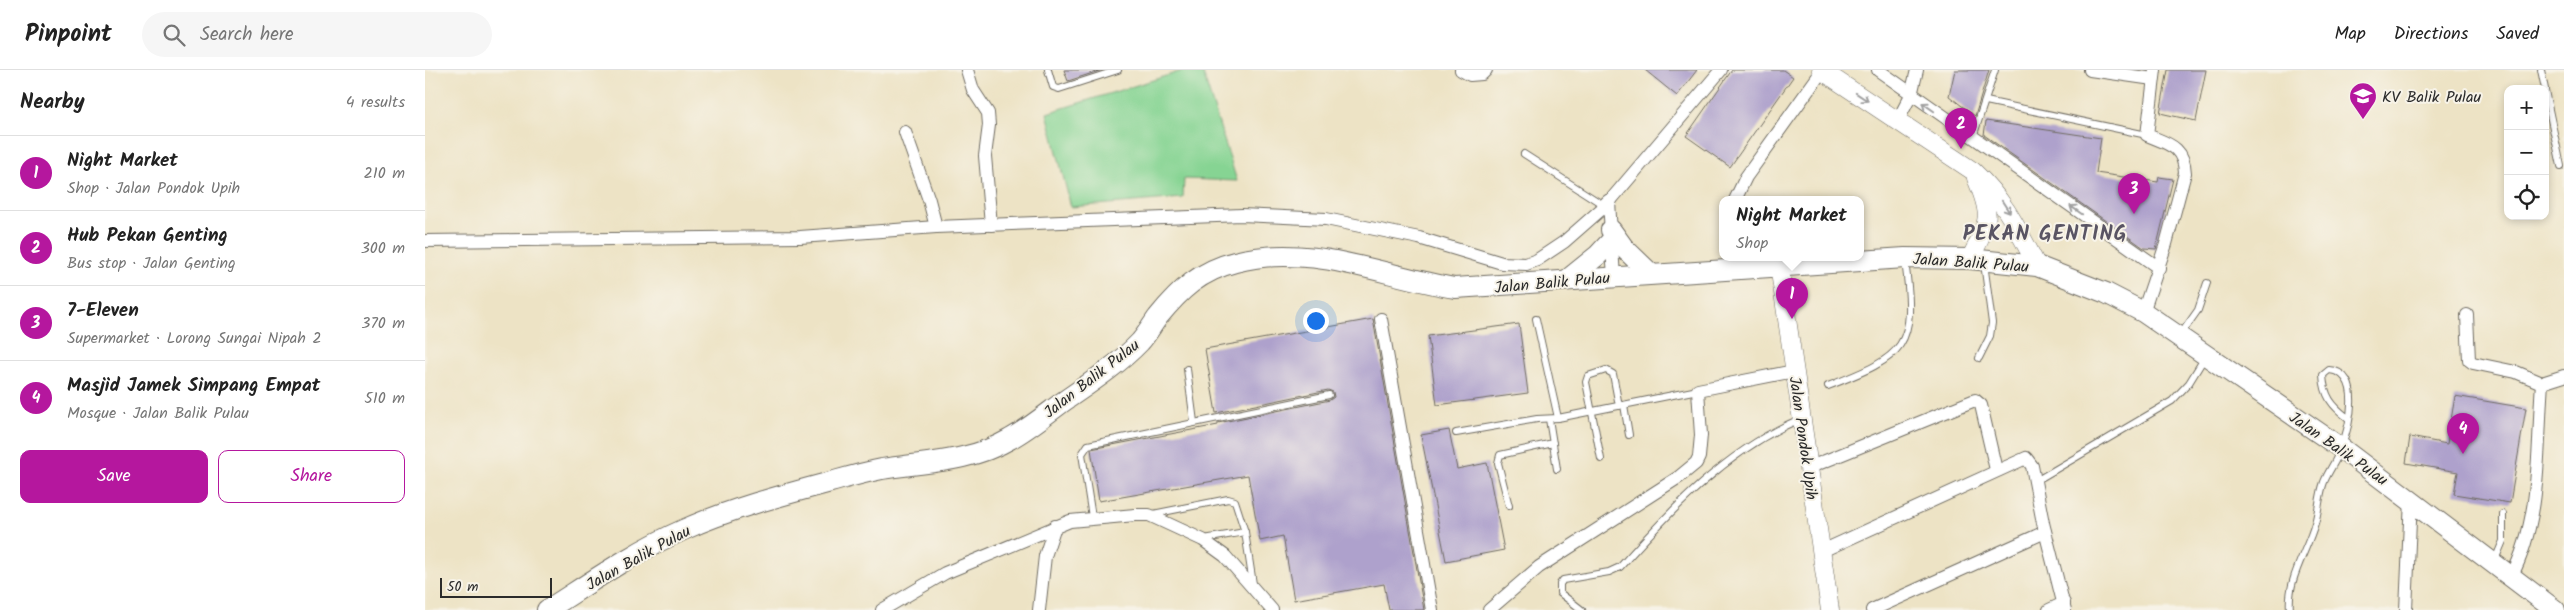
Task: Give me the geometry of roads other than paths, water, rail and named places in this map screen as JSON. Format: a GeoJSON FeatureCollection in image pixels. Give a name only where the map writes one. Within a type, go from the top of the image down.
{"type":"FeatureCollection","features":[{"type":"Feature","properties":{"kind":"main road"},"geometry":{"type":"LineString","coordinates":[[1822,70],[1897,122],[1973,170],[2005,206],[2037,266]]}},
{"type":"Feature","properties":{"kind":"main road"},"geometry":{"type":"LineString","coordinates":[[1973,170],[1988,211],[1977,259]]}},
{"type":"Feature","properties":{"kind":"main road"},"geometry":{"type":"LineString","coordinates":[[1567,280],[1598,255],[1612,235],[1650,273]]}},
{"type":"Feature","properties":{"kind":"main road","name":"Jalan Balik Pulau"},"geometry":{"type":"LineString","coordinates":[[547,610],[647,549],[682,530],[710,519],[769,499],[880,470],[943,462],[979,454],[1009,440],[1118,362],[1142,340],[1184,287],[1204,274],[1233,262],[1264,256],[1320,257],[1353,263],[1455,288],[1614,277],[1749,262],[1779,266],[1858,261]]}},
{"type":"Feature","properties":{"kind":"main road","name":"Jalan Balik Pulau"},"geometry":{"type":"LineString","coordinates":[[1864,261],[1905,258],[1977,259],[2037,266],[2107,293],[2143,312],[2341,448],[2411,499],[2493,564],[2557,610]]}},
{"type":"Feature","properties":{"kind":"main road","name":"Jalan Pondok Upih"},"geometry":{"type":"LineString","coordinates":[[1779,266],[1830,610]]}},
{"type":"Feature","properties":{"kind":"street"},"geometry":{"type":"LineString","coordinates":[[967,70],[973,90],[988,113],[989,125],[985,156],[991,225]]}},
{"type":"Feature","properties":{"kind":"street"},"geometry":{"type":"LineString","coordinates":[[1461,70],[1477,75],[1482,74],[1486,70]]}},
{"type":"Feature","properties":{"kind":"street"},"geometry":{"type":"LineString","coordinates":[[425,241],[800,238],[936,227],[1241,215],[1326,219],[1419,238],[1502,263],[1526,264],[1537,260],[1564,242],[1607,204],[1721,70]]}},
{"type":"Feature","properties":{"kind":"street"},"geometry":{"type":"LineString","coordinates":[[1737,196],[1746,176],[1822,70]]}},
{"type":"Feature","properties":{"kind":"street"},"geometry":{"type":"LineString","coordinates":[[1878,70],[2159,268]]}},
{"type":"Feature","properties":{"kind":"street"},"geometry":{"type":"LineString","coordinates":[[1897,122],[1911,95],[1917,70]]}},
{"type":"Feature","properties":{"kind":"street"},"geometry":{"type":"LineString","coordinates":[[2090,70],[2154,74],[2147,135],[2176,147],[2185,162],[2185,173],[2159,268],[2143,312]]}},
{"type":"Feature","properties":{"kind":"street"},"geometry":{"type":"LineString","coordinates":[[905,132],[929,200],[936,227]]}},
{"type":"Feature","properties":{"kind":"street"},"geometry":{"type":"LineString","coordinates":[[1607,204],[1612,235],[1614,277]]}},
{"type":"Feature","properties":{"kind":"street"},"geometry":{"type":"LineString","coordinates":[[2467,315],[2469,360],[2473,363],[2515,372],[2542,383],[2564,376]]}},
{"type":"Feature","properties":{"kind":"street"},"geometry":{"type":"LineString","coordinates":[[1381,319],[1432,610]]}},
{"type":"Feature","properties":{"kind":"street"},"geometry":{"type":"LineString","coordinates":[[1489,610],[1539,567],[1679,477],[1696,463],[1701,446],[1698,390],[1794,371]]}},
{"type":"Feature","properties":{"kind":"street"},"geometry":{"type":"LineString","coordinates":[[2511,577],[2522,556],[2530,522],[2538,470],[2542,383]]}},
{"type":"Feature","properties":{"kind":"street"},"geometry":{"type":"LineString","coordinates":[[1808,468],[1975,400],[1981,405],[1996,470]]}},
{"type":"Feature","properties":{"kind":"street"},"geometry":{"type":"LineString","coordinates":[[1822,551],[1996,470],[2026,458],[2032,466],[2045,532],[2065,607],[2049,610]]}},
{"type":"Feature","properties":{"kind":"street"},"geometry":{"type":"LineString","coordinates":[[2405,610],[2411,499]]}},
{"type":"Feature","properties":{"kind":"street"},"geometry":{"type":"LineString","coordinates":[[881,610],[945,573],[1055,526],[1092,517],[1149,515],[1203,540],[1225,556],[1272,610]]}},
{"type":"Feature","properties":{"kind":"street"},"geometry":{"type":"LineString","coordinates":[[1039,610],[1045,556],[1055,526]]}},
{"type":"Feature","properties":{"kind":"street"},"geometry":{"type":"LineString","coordinates":[[1872,610],[2045,532]]}},
{"type":"Feature","properties":{"kind":"street"},"geometry":{"type":"LineString","coordinates":[[2557,610],[2564,600]]}},
{"type":"Feature","properties":{"kind":"lane"},"geometry":{"type":"LineString","coordinates":[[1047,70],[1053,87],[1059,89],[1118,70]]}},
{"type":"Feature","properties":{"kind":"lane"},"geometry":{"type":"LineString","coordinates":[[1972,138],[1995,70]]}},
{"type":"Feature","properties":{"kind":"lane"},"geometry":{"type":"LineString","coordinates":[[2541,70],[2544,85]]}},
{"type":"Feature","properties":{"kind":"lane"},"geometry":{"type":"LineString","coordinates":[[1986,100],[2147,135]]}},
{"type":"Feature","properties":{"kind":"lane"},"geometry":{"type":"LineString","coordinates":[[2549,109],[2561,166]]}},
{"type":"Feature","properties":{"kind":"lane"},"geometry":{"type":"LineString","coordinates":[[1524,154],[1607,204]]}},
{"type":"Feature","properties":{"kind":"lane"},"geometry":{"type":"LineString","coordinates":[[1828,386],[1882,363],[1897,351],[1907,332],[1911,309],[1905,258]]}},
{"type":"Feature","properties":{"kind":"lane"},"geometry":{"type":"LineString","coordinates":[[1977,259],[1991,323],[1990,336],[1979,358]]}},
{"type":"Feature","properties":{"kind":"lane"},"geometry":{"type":"LineString","coordinates":[[2179,337],[2199,310],[2207,284]]}},
{"type":"Feature","properties":{"kind":"lane"},"geometry":{"type":"LineString","coordinates":[[1536,319],[1559,418]]}},
{"type":"Feature","properties":{"kind":"lane"},"geometry":{"type":"LineString","coordinates":[[2034,482],[2171,401],[2189,383],[2206,356]]}},
{"type":"Feature","properties":{"kind":"lane"},"geometry":{"type":"LineString","coordinates":[[1187,370],[1194,422]]}},
{"type":"Feature","properties":{"kind":"lane"},"geometry":{"type":"LineString","coordinates":[[1601,460],[1586,379],[1591,374],[1606,370],[1613,374],[1629,435]]}},
{"type":"Feature","properties":{"kind":"lane"},"geometry":{"type":"LineString","coordinates":[[2290,610],[2291,584],[2315,523],[2324,481],[2341,448],[2348,418],[2352,391],[2350,384],[2338,373],[2329,370],[2323,375],[2326,395],[2333,407],[2348,418]]}},
{"type":"Feature","properties":{"kind":"lane"},"geometry":{"type":"LineString","coordinates":[[1455,433],[1559,418],[1698,390]]}},
{"type":"Feature","properties":{"kind":"lane"},"geometry":{"type":"LineString","coordinates":[[1092,517],[1083,454],[1088,445],[1329,395]]}},
{"type":"Feature","properties":{"kind":"lane"},"geometry":{"type":"LineString","coordinates":[[1549,419],[1557,469]]}},
{"type":"Feature","properties":{"kind":"lane"},"geometry":{"type":"LineString","coordinates":[[1582,610],[1560,592],[1560,584],[1563,580],[1609,572],[1620,567],[1677,505],[1717,470],[1763,437],[1801,419]]}},
{"type":"Feature","properties":{"kind":"lane"},"geometry":{"type":"LineString","coordinates":[[1509,506],[1498,463],[1500,455],[1553,443]]}},
{"type":"Feature","properties":{"kind":"lane"},"geometry":{"type":"LineString","coordinates":[[1149,515],[1229,499],[1237,505],[1245,532],[1255,592]]}},
{"type":"Feature","properties":{"kind":"lane"},"geometry":{"type":"LineString","coordinates":[[2493,564],[2503,541],[2503,514]]}},
{"type":"Feature","properties":{"kind":"lane"},"geometry":{"type":"LineString","coordinates":[[1203,540],[1245,532]]}},
{"type":"Feature","properties":{"kind":"place","name":"KV Balik Pulau"},"geometry":{"type":"Point","coordinates":[2363,120]}},
{"type":"Feature","properties":{"kind":"place","name":"Hub Pekan Genting"},"geometry":{"type":"Point","coordinates":[1961,149]}},
{"type":"Feature","properties":{"kind":"place","name":"7-Eleven"},"geometry":{"type":"Point","coordinates":[2134,214]}},
{"type":"Feature","properties":{"kind":"place","name":"Night Market"},"geometry":{"type":"Point","coordinates":[1792,319]}},
{"type":"Feature","properties":{"kind":"place","name":"Masjid Jamek Simpang Empat"},"geometry":{"type":"Point","coordinates":[2463,454]}},
{"type":"Feature","properties":{"kind":"district","name":"PEKAN GENTING"},"geometry":{"type":"Point","coordinates":[2045,233]}}]}
